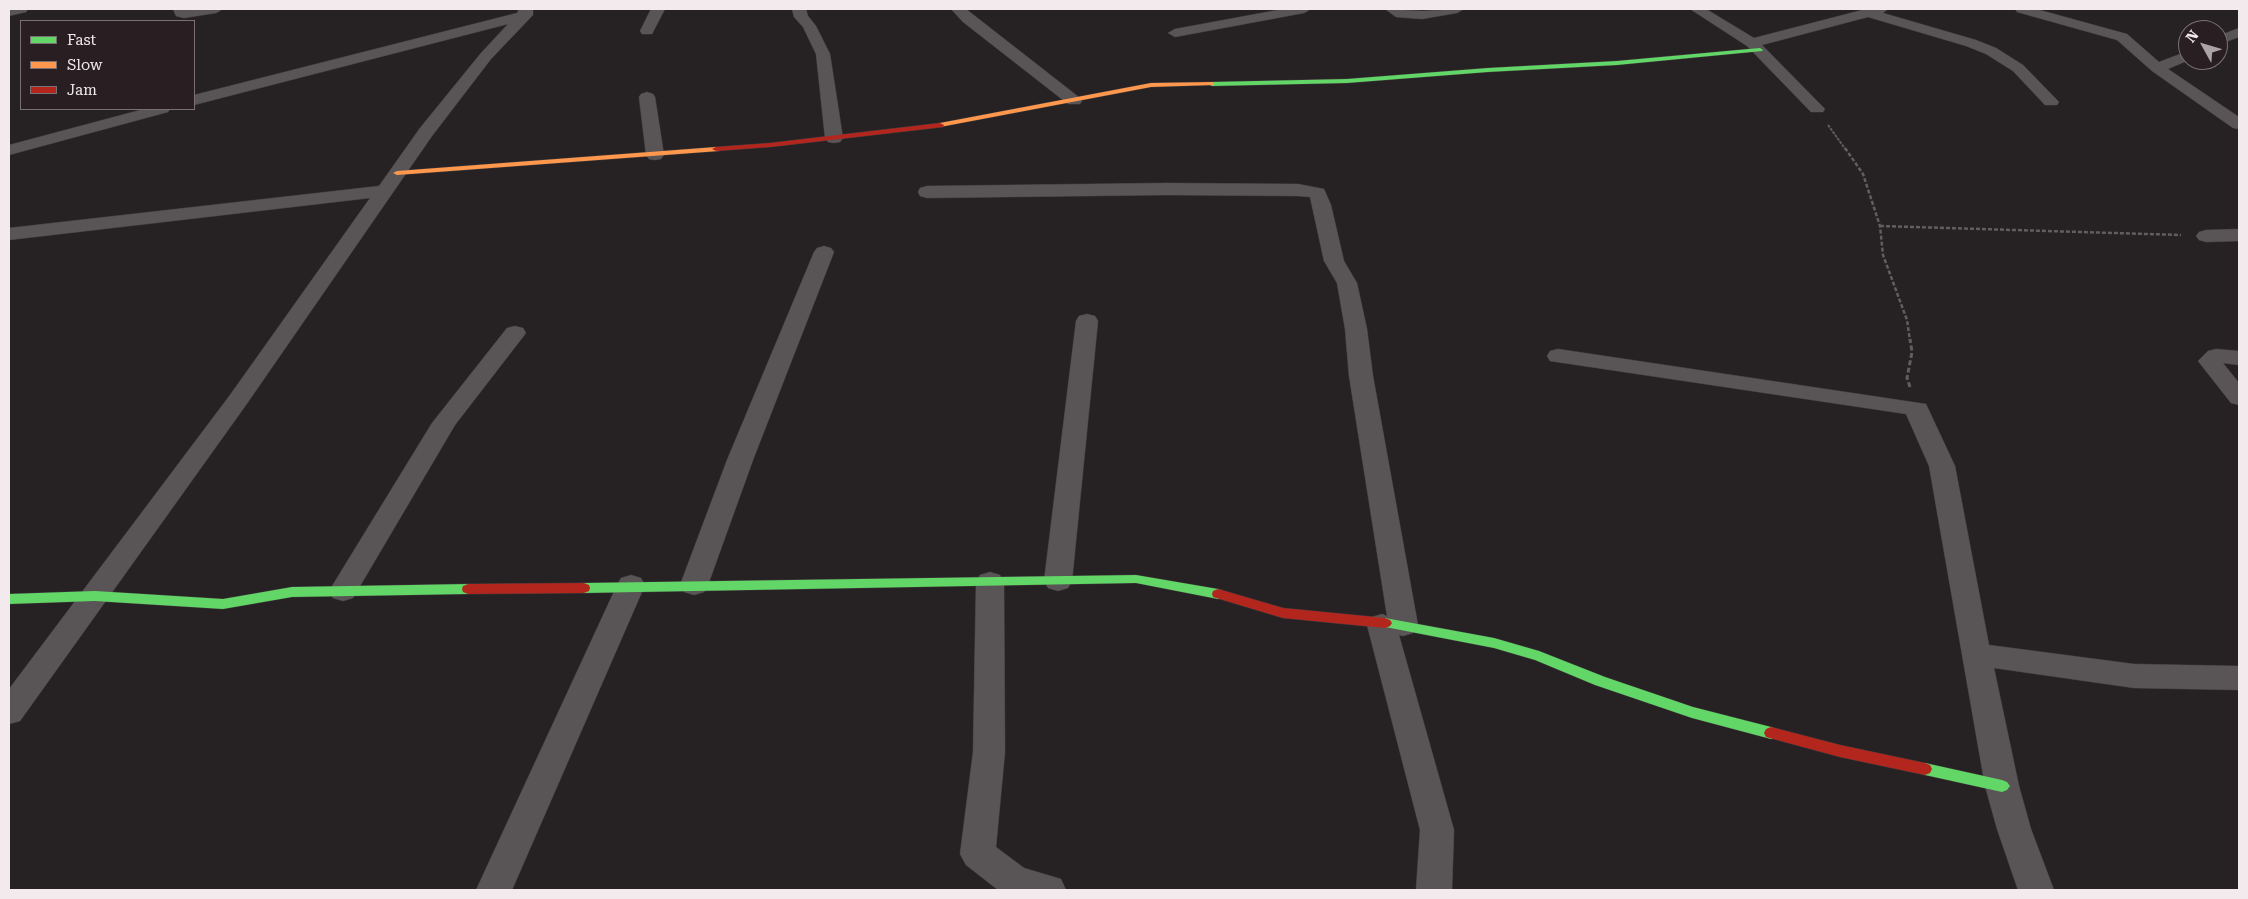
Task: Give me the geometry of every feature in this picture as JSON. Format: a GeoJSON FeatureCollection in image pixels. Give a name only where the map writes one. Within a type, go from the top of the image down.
{"type":"FeatureCollection","features":[{"type":"Feature","properties":{"kind":"street"},"geometry":{"type":"LineString","coordinates":[[9,12],[21,9]]}},
{"type":"Feature","properties":{"kind":"street"},"geometry":{"type":"LineString","coordinates":[[180,9],[181,13],[184,14],[216,9]]}},
{"type":"Feature","properties":{"kind":"street"},"geometry":{"type":"LineString","coordinates":[[646,31],[658,9]]}},
{"type":"Feature","properties":{"kind":"street"},"geometry":{"type":"LineString","coordinates":[[799,9],[801,17],[809,26],[823,54],[834,138]]}},
{"type":"Feature","properties":{"kind":"street"},"geometry":{"type":"LineString","coordinates":[[958,9],[968,19],[1074,101]]}},
{"type":"Feature","properties":{"kind":"street"},"geometry":{"type":"LineString","coordinates":[[1175,33],[1304,9]]}},
{"type":"Feature","properties":{"kind":"street"},"geometry":{"type":"LineString","coordinates":[[1392,9],[1401,14],[1422,15],[1457,9]]}},
{"type":"Feature","properties":{"kind":"street"},"geometry":{"type":"LineString","coordinates":[[1697,9],[1756,47],[1817,109]]}},
{"type":"Feature","properties":{"kind":"street"},"geometry":{"type":"LineString","coordinates":[[2022,9],[2122,37],[2157,68],[2239,124]]}},
{"type":"Feature","properties":{"kind":"street"},"geometry":{"type":"LineString","coordinates":[[195,100],[530,11]]}},
{"type":"Feature","properties":{"kind":"street"},"geometry":{"type":"LineString","coordinates":[[9,712],[238,400],[426,132],[486,56],[530,11]]}},
{"type":"Feature","properties":{"kind":"street"},"geometry":{"type":"LineString","coordinates":[[397,173],[655,154],[834,138],[952,124],[1150,85],[1347,81],[1488,70],[1617,63],[1756,47],[1875,11],[1991,51],[2018,68],[2051,102]]}},
{"type":"Feature","properties":{"kind":"street"},"geometry":{"type":"LineString","coordinates":[[2157,68],[2178,59]]}},
{"type":"Feature","properties":{"kind":"street"},"geometry":{"type":"LineString","coordinates":[[647,97],[655,154]]}},
{"type":"Feature","properties":{"kind":"street"},"geometry":{"type":"LineString","coordinates":[[9,150],[158,110]]}},
{"type":"Feature","properties":{"kind":"street"},"geometry":{"type":"LineString","coordinates":[[927,192],[1167,189],[1298,190],[1316,193],[1322,205],[1334,261],[1347,283],[1356,329],[1393,625],[1437,830],[1434,890]]}},
{"type":"Feature","properties":{"kind":"street"},"geometry":{"type":"LineString","coordinates":[[9,234],[383,191]]}},
{"type":"Feature","properties":{"kind":"street"},"geometry":{"type":"LineString","coordinates":[[2206,236],[2239,236]]}},
{"type":"Feature","properties":{"kind":"street"},"geometry":{"type":"LineString","coordinates":[[694,584],[740,460],[824,252]]}},
{"type":"Feature","properties":{"kind":"street"},"geometry":{"type":"LineString","coordinates":[[1058,580],[1087,321]]}},
{"type":"Feature","properties":{"kind":"street"},"geometry":{"type":"LineString","coordinates":[[343,591],[444,423],[515,333]]}},
{"type":"Feature","properties":{"kind":"street"},"geometry":{"type":"LineString","coordinates":[[1558,356],[1918,408],[1918,415],[1942,466],[2002,786],[2014,829],[2036,890]]}},
{"type":"Feature","properties":{"kind":"street"},"geometry":{"type":"LineString","coordinates":[[2239,358],[2216,356],[2209,361],[2239,398]]}},
{"type":"Feature","properties":{"kind":"street"},"geometry":{"type":"LineString","coordinates":[[9,599],[95,596],[223,604],[292,592],[694,584],[1136,579],[1228,596],[1282,613],[1393,625],[1494,643],[1539,656],[1600,681],[1692,712],[1840,751],[2002,786]]}},
{"type":"Feature","properties":{"kind":"street"},"geometry":{"type":"LineString","coordinates":[[990,582],[989,752],[978,854],[1015,882],[1048,890]]}},
{"type":"Feature","properties":{"kind":"street"},"geometry":{"type":"LineString","coordinates":[[494,890],[631,585]]}},
{"type":"Feature","properties":{"kind":"street"},"geometry":{"type":"LineString","coordinates":[[1976,654],[2134,676],[2239,678]]}},
{"type":"Feature","properties":{"kind":"path"},"geometry":{"type":"LineString","coordinates":[[1817,109],[1863,174],[1880,226],[1883,255],[1907,320],[1912,352],[1907,378],[1918,408]]}},
{"type":"Feature","properties":{"kind":"path"},"geometry":{"type":"LineString","coordinates":[[1880,226],[2206,236]]}},
{"type":"Feature","properties":{"kind":"traffic: fast"},"geometry":{"type":"LineString","coordinates":[[1212,84],[1347,81],[1488,70],[1617,63],[1760,50]]}},
{"type":"Feature","properties":{"kind":"traffic: fast"},"geometry":{"type":"LineString","coordinates":[[584,588],[1136,579],[1218,594]]}},
{"type":"Feature","properties":{"kind":"traffic: fast"},"geometry":{"type":"LineString","coordinates":[[9,599],[95,596],[223,604],[292,592],[468,589]]}},
{"type":"Feature","properties":{"kind":"traffic: fast"},"geometry":{"type":"LineString","coordinates":[[1385,623],[1494,643],[1539,656],[1600,681],[1692,712],[1771,733]]}},
{"type":"Feature","properties":{"kind":"traffic: fast"},"geometry":{"type":"LineString","coordinates":[[1925,769],[2002,786]]}},
{"type":"Feature","properties":{"kind":"traffic: slow"},"geometry":{"type":"LineString","coordinates":[[940,125],[1151,85],[1212,84]]}},
{"type":"Feature","properties":{"kind":"traffic: slow"},"geometry":{"type":"LineString","coordinates":[[397,173],[716,149]]}},
{"type":"Feature","properties":{"kind":"traffic: jam"},"geometry":{"type":"LineString","coordinates":[[716,149],[770,145],[940,125]]}},
{"type":"Feature","properties":{"kind":"traffic: jam"},"geometry":{"type":"LineString","coordinates":[[468,589],[584,588]]}},
{"type":"Feature","properties":{"kind":"traffic: jam"},"geometry":{"type":"LineString","coordinates":[[1218,594],[1283,613],[1385,623]]}},
{"type":"Feature","properties":{"kind":"traffic: jam"},"geometry":{"type":"LineString","coordinates":[[1771,733],[1840,751],[1925,769]]}}]}
